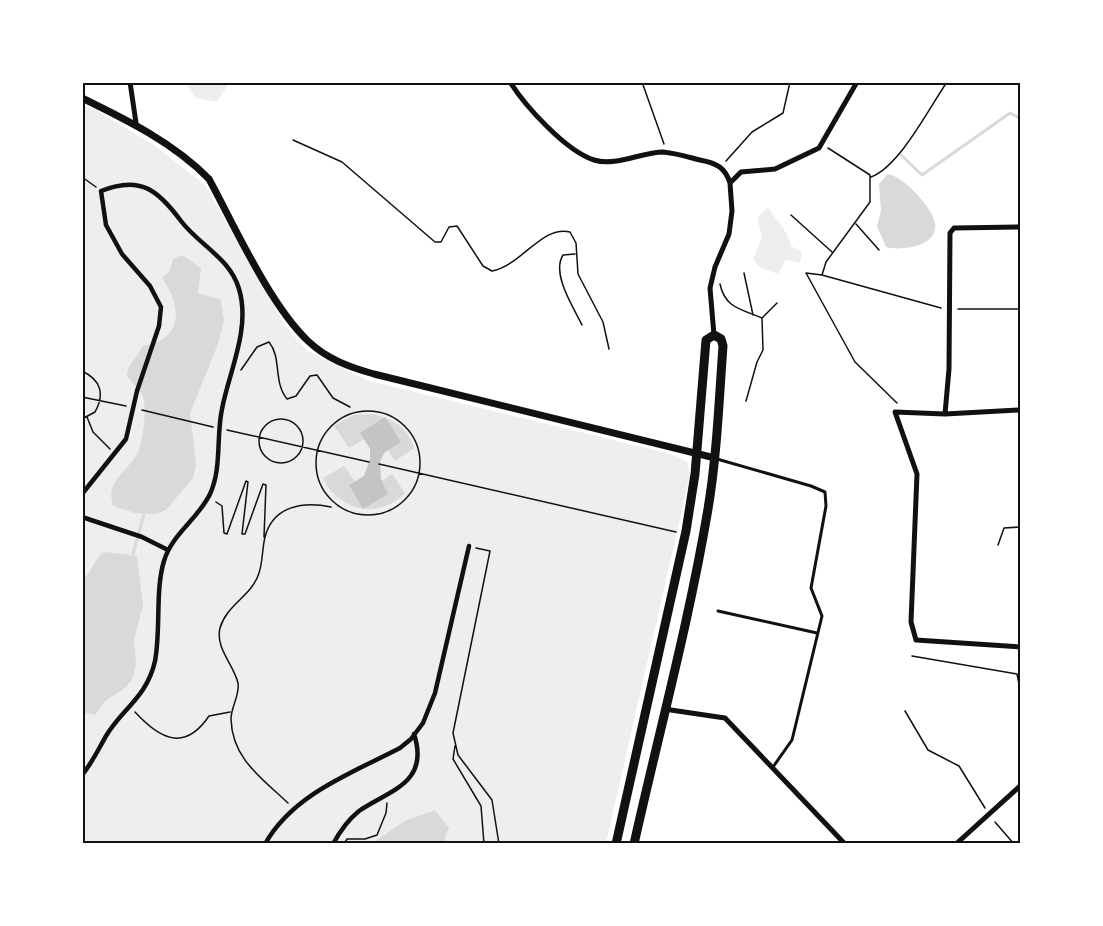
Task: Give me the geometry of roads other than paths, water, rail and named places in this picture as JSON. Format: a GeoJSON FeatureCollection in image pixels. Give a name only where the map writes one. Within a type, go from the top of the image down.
{"type":"FeatureCollection","features":[{"type":"Feature","properties":{"kind":"main road"},"geometry":{"type":"LineString","coordinates":[[616,843],[677,579],[697,454],[706,340],[714,335],[721,339],[723,346],[715,458],[700,550],[634,843]]}},
{"type":"Feature","properties":{"kind":"street"},"geometry":{"type":"LineString","coordinates":[[129,82],[136,123]]}},
{"type":"Feature","properties":{"kind":"street"},"geometry":{"type":"LineString","coordinates":[[510,82],[549,129],[586,157],[606,161],[669,153],[722,167],[730,183],[732,211],[729,234],[710,288],[714,335]]}},
{"type":"Feature","properties":{"kind":"street"},"geometry":{"type":"LineString","coordinates":[[730,183],[741,172],[782,167],[804,158],[822,145],[857,82]]}},
{"type":"Feature","properties":{"kind":"street"},"geometry":{"type":"LineString","coordinates":[[82,98],[136,123],[196,166],[209,179],[280,307],[308,342],[328,357],[347,366],[374,374],[715,458]]}},
{"type":"Feature","properties":{"kind":"street"},"geometry":{"type":"LineString","coordinates":[[82,494],[126,439],[137,392],[154,342],[161,307],[150,286],[122,254],[106,225],[101,191],[115,185],[132,183],[152,189],[170,206],[188,230],[228,266],[239,289],[242,311],[230,379],[221,410],[216,479],[209,496],[168,550],[160,580],[155,661],[150,676],[131,708],[112,728],[82,775]]}},
{"type":"Feature","properties":{"kind":"street"},"geometry":{"type":"LineString","coordinates":[[945,414],[949,376],[952,229],[1020,227]]}},
{"type":"Feature","properties":{"kind":"street"},"geometry":{"type":"LineString","coordinates":[[1020,410],[945,414],[904,410],[895,412],[917,474],[911,622],[916,640],[1020,647]]}},
{"type":"Feature","properties":{"kind":"street"},"geometry":{"type":"LineString","coordinates":[[82,517],[142,537],[168,550]]}},
{"type":"Feature","properties":{"kind":"street"},"geometry":{"type":"LineString","coordinates":[[265,843],[293,808],[400,748],[423,723],[435,693],[469,546]]}},
{"type":"Feature","properties":{"kind":"street"},"geometry":{"type":"LineString","coordinates":[[664,709],[725,718],[845,843]]}},
{"type":"Feature","properties":{"kind":"street"},"geometry":{"type":"LineString","coordinates":[[333,843],[357,813],[402,788],[414,773],[419,748],[414,734]]}},
{"type":"Feature","properties":{"kind":"street"},"geometry":{"type":"LineString","coordinates":[[956,843],[1020,786]]}},
{"type":"Feature","properties":{"kind":"lane"},"geometry":{"type":"LineString","coordinates":[[715,458],[825,492],[826,506],[811,588],[822,616],[792,740],[772,768]]}},
{"type":"Feature","properties":{"kind":"lane"},"geometry":{"type":"LineString","coordinates":[[718,611],[817,633]]}},
{"type":"Feature","properties":{"kind":"waterway"},"geometry":{"type":"LineString","coordinates":[[901,155],[922,175],[1010,113],[1020,118]]}},
{"type":"Feature","properties":{"kind":"waterway"},"geometry":{"type":"LineString","coordinates":[[133,554],[144,514]]}}]}
